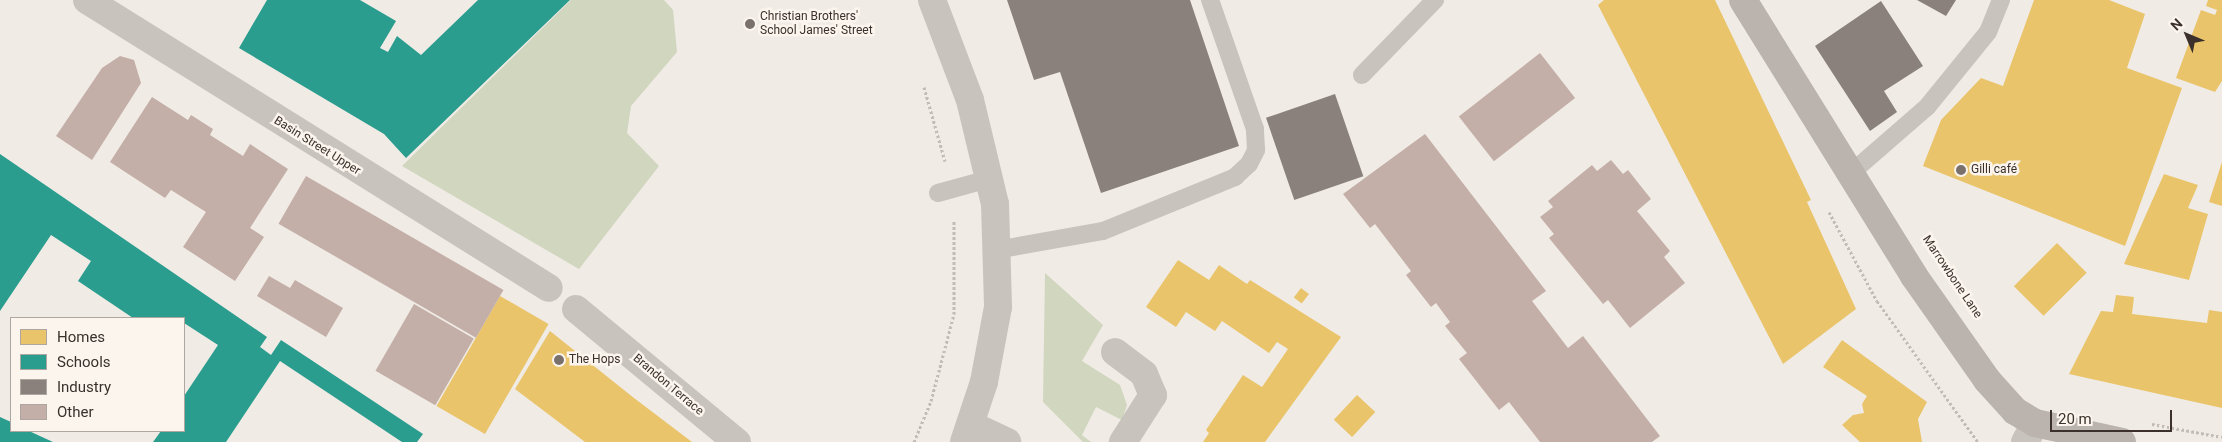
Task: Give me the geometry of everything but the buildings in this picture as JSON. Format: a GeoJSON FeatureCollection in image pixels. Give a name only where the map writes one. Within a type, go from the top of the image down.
{"type":"FeatureCollection","features":[{"type":"Feature","properties":{"kind":"main road"},"geometry":{"type":"LineString","coordinates":[[1743,0],[1914,276],[1987,380],[2016,411],[2030,433],[2122,442]]}},
{"type":"Feature","properties":{"kind":"street","name":"Basin Street Upper"},"geometry":{"type":"LineString","coordinates":[[87,0],[549,288]]}},
{"type":"Feature","properties":{"kind":"street"},"geometry":{"type":"LineString","coordinates":[[932,0],[970,100],[995,204],[998,307],[968,433],[1008,442]]}},
{"type":"Feature","properties":{"kind":"street","name":"Brandon Terrace"},"geometry":{"type":"LineString","coordinates":[[576,308],[737,442]]}},
{"type":"Feature","properties":{"kind":"street"},"geometry":{"type":"LineString","coordinates":[[1115,352],[1144,374],[1153,395],[1123,442]]}},
{"type":"Feature","properties":{"kind":"lane"},"geometry":{"type":"LineString","coordinates":[[996,250],[1103,231],[1235,177],[1249,164],[1256,150],[1256,129],[1210,0]]}},
{"type":"Feature","properties":{"kind":"lane"},"geometry":{"type":"LineString","coordinates":[[1362,75],[1435,0]]}},
{"type":"Feature","properties":{"kind":"lane"},"geometry":{"type":"LineString","coordinates":[[1851,173],[1927,107],[1988,32],[2001,0]]}},
{"type":"Feature","properties":{"kind":"lane"},"geometry":{"type":"LineString","coordinates":[[938,193],[989,179]]}},
{"type":"Feature","properties":{"kind":"path"},"geometry":{"type":"LineString","coordinates":[[914,442],[927,411]]}},
{"type":"Feature","properties":{"kind":"path"},"geometry":{"type":"LineString","coordinates":[[2145,423],[2222,437]]}},
{"type":"Feature","properties":{"kind":"green space"},"geometry":{"type":"Polygon","coordinates":[[[571,0],[664,0],[673,10],[677,52],[631,106],[627,133],[659,166],[579,269],[402,166],[571,0]]]}},
{"type":"Feature","properties":{"kind":"green space"},"geometry":{"type":"Polygon","coordinates":[[[1045,273],[1103,325],[1082,361],[1120,385],[1127,405],[1122,420],[1096,407],[1082,435],[1091,442],[1083,442],[1043,402],[1045,273]]]}},
{"type":"Feature","properties":{"kind":"place","name":"Christian Brothers' School James' Street"},"geometry":{"type":"Point","coordinates":[750,24]}},
{"type":"Feature","properties":{"kind":"place","name":"Gilli café"},"geometry":{"type":"Point","coordinates":[1961,170]}},
{"type":"Feature","properties":{"kind":"place","name":"The Hops"},"geometry":{"type":"Point","coordinates":[559,360]}}]}
